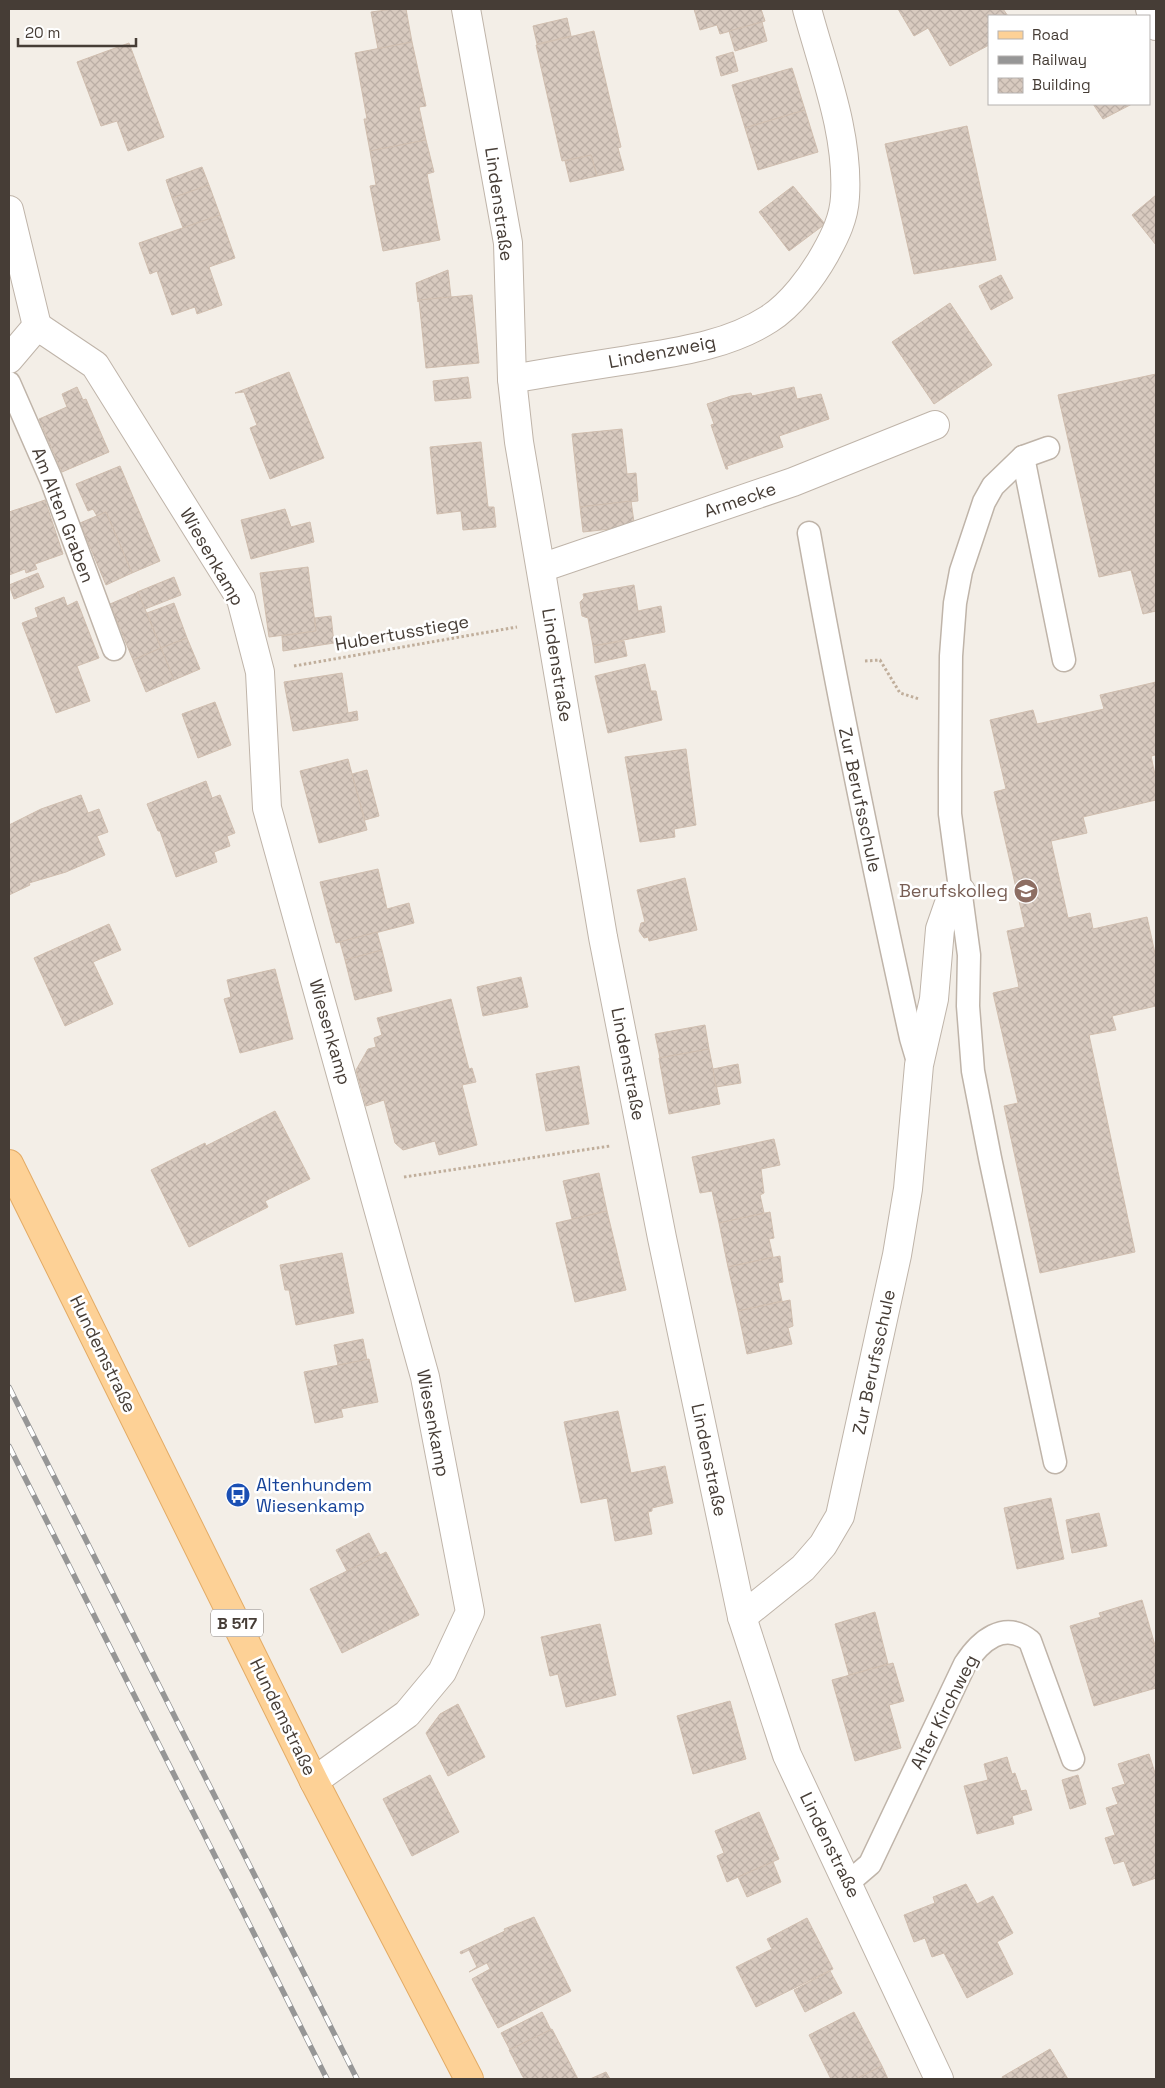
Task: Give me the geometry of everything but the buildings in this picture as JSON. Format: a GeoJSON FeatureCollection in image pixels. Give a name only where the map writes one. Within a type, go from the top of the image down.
{"type":"FeatureCollection","features":[{"type":"Feature","properties":{"kind":"main road","name":"Hundemstraße"},"geometry":{"type":"LineString","coordinates":[[9,1164],[314,1781],[469,2079]]}},
{"type":"Feature","properties":{"kind":"street","name":"Lindenstraße"},"geometry":{"type":"LineString","coordinates":[[466,9],[508,243],[512,379],[519,442],[542,568],[549,621],[603,937],[643,1141],[742,1617],[787,1755],[939,2079]]}},
{"type":"Feature","properties":{"kind":"street","name":"Lindenzweig"},"geometry":{"type":"LineString","coordinates":[[512,379],[688,350],[735,336],[770,319],[792,299],[819,266],[839,228],[845,198],[843,151],[837,118],[807,9]]}},
{"type":"Feature","properties":{"kind":"street"},"geometry":{"type":"LineString","coordinates":[[1150,9],[1156,26]]}},
{"type":"Feature","properties":{"kind":"street"},"geometry":{"type":"LineString","coordinates":[[9,210],[37,326],[9,359]]}},
{"type":"Feature","properties":{"kind":"street","name":"Wiesenkamp"},"geometry":{"type":"LineString","coordinates":[[37,326],[95,365],[241,599],[260,672],[267,808],[425,1377],[470,1612],[442,1672],[407,1714],[314,1781]]}},
{"type":"Feature","properties":{"kind":"street","name":"Armecke"},"geometry":{"type":"LineString","coordinates":[[542,568],[793,482],[935,424]]}},
{"type":"Feature","properties":{"kind":"street","name":"Zur Berufsschule"},"geometry":{"type":"LineString","coordinates":[[742,1617],[803,1568],[822,1545],[840,1516],[897,1255],[908,1189],[919,1065],[934,999],[940,929],[948,906],[961,891]]}},
{"type":"Feature","properties":{"kind":"lane","name":"Am Alten Graben"},"geometry":{"type":"LineString","coordinates":[[9,383],[51,479],[114,649]]}},
{"type":"Feature","properties":{"kind":"lane"},"geometry":{"type":"LineString","coordinates":[[1048,448],[1023,458],[993,486],[984,502],[961,571],[955,603],[950,708],[950,814],[969,954],[968,1006],[973,1071],[1055,1462]]}},
{"type":"Feature","properties":{"kind":"lane"},"geometry":{"type":"LineString","coordinates":[[1023,458],[1064,660]]}},
{"type":"Feature","properties":{"kind":"lane","name":"Zur Berufsschule"},"geometry":{"type":"LineString","coordinates":[[809,533],[832,665],[902,999],[919,1065]]}},
{"type":"Feature","properties":{"kind":"lane","name":"Alter Kirchweg"},"geometry":{"type":"LineString","coordinates":[[848,1882],[870,1864],[966,1664],[984,1640],[998,1634],[1011,1633],[1022,1634],[1030,1641],[1073,1759]]}},
{"type":"Feature","properties":{"kind":"path","name":"Hubertusstiege"},"geometry":{"type":"LineString","coordinates":[[260,672],[549,621]]}},
{"type":"Feature","properties":{"kind":"path"},"geometry":{"type":"LineString","coordinates":[[832,665],[880,660],[900,694],[950,708]]}},
{"type":"Feature","properties":{"kind":"path"},"geometry":{"type":"LineString","coordinates":[[371,1182],[643,1141]]}},
{"type":"Feature","properties":{"kind":"railway"},"geometry":{"type":"LineString","coordinates":[[9,1387],[357,2079]]}},
{"type":"Feature","properties":{"kind":"railway"},"geometry":{"type":"LineString","coordinates":[[9,1446],[327,2079]]}},
{"type":"Feature","properties":{"kind":"place","name":"Berufskolleg"},"geometry":{"type":"Point","coordinates":[1026,891]}},
{"type":"Feature","properties":{"kind":"place","name":"Altenhundem Wiesenkamp"},"geometry":{"type":"Point","coordinates":[238,1495]}}]}
